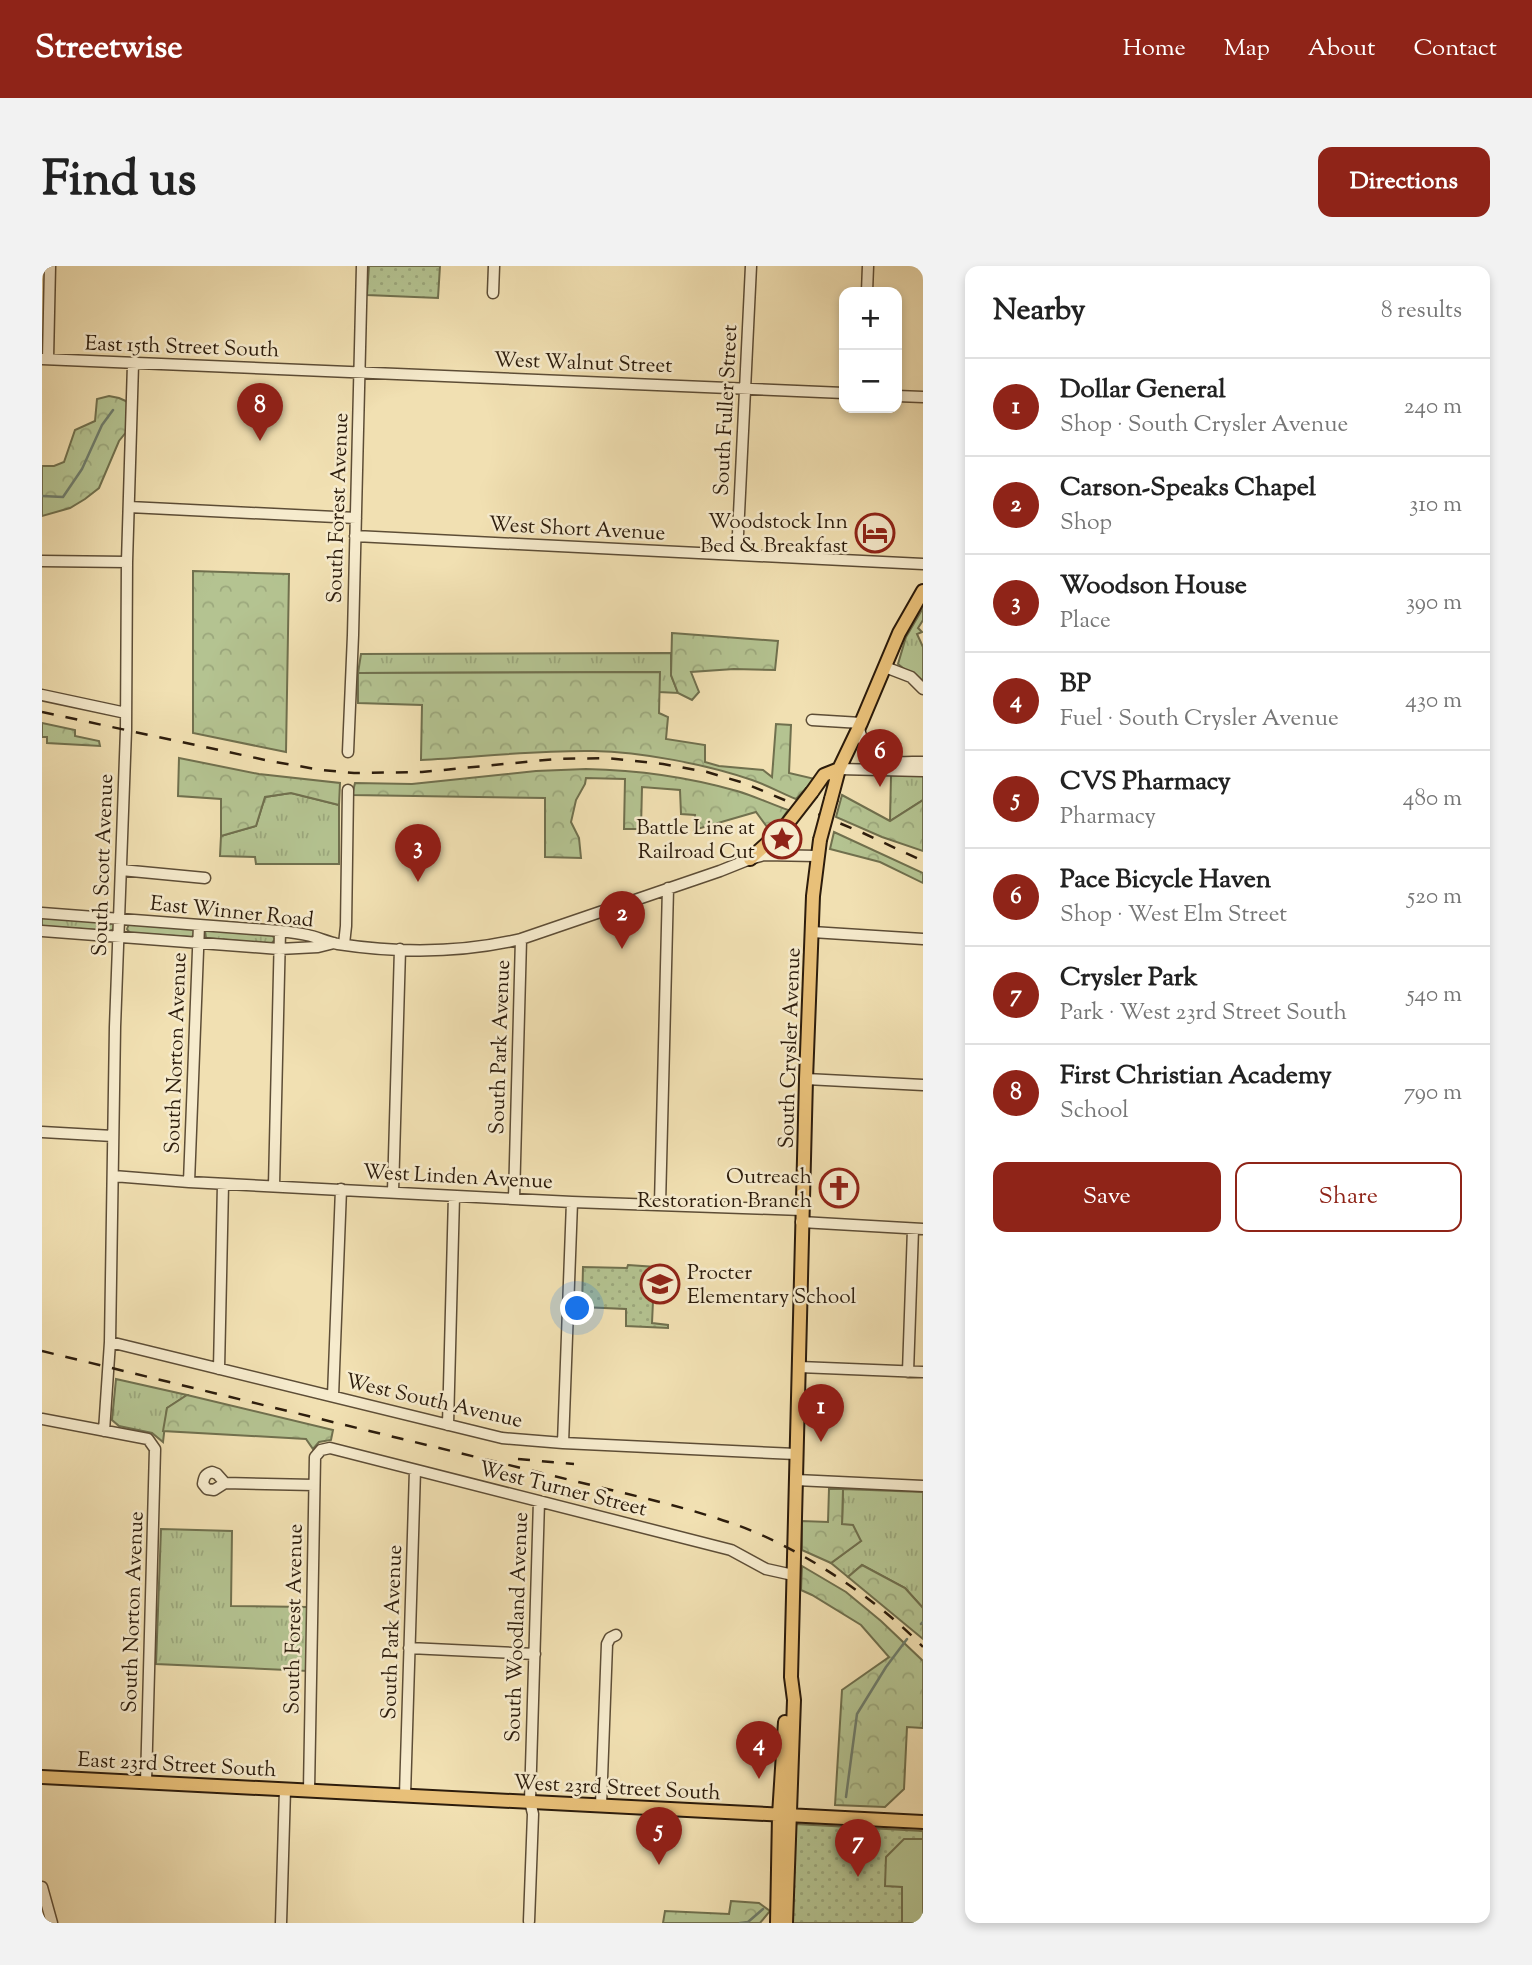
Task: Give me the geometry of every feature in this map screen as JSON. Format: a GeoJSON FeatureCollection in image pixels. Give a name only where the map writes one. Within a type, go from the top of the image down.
{"type":"FeatureCollection","features":[{"type":"Feature","properties":{"kind":"main road","name":"South Crysler Avenue"},"geometry":{"type":"LineString","coordinates":[[777,1923],[794,1700],[791,1677],[802,1216],[813,896],[817,856],[839,769],[899,634],[923,591]]}},
{"type":"Feature","properties":{"kind":"main road"},"geometry":{"type":"LineString","coordinates":[[750,859],[784,828],[824,775],[839,769]]}},
{"type":"Feature","properties":{"kind":"main road","name":"East 23rd Street South"},"geometry":{"type":"LineString","coordinates":[[42,1777],[309,1790]]}},
{"type":"Feature","properties":{"kind":"main road","name":"West 23rd Street South"},"geometry":{"type":"LineString","coordinates":[[309,1790],[923,1822]]}},
{"type":"Feature","properties":{"kind":"main road","name":"South Crysler Avenue"},"geometry":{"type":"LineString","coordinates":[[784,1815],[786,1923]]}},
{"type":"Feature","properties":{"kind":"street"},"geometry":{"type":"LineString","coordinates":[[45,359],[50,266]]}},
{"type":"Feature","properties":{"kind":"street","name":"South Forest Avenue"},"geometry":{"type":"LineString","coordinates":[[348,752],[362,266]]}},
{"type":"Feature","properties":{"kind":"street"},"geometry":{"type":"LineString","coordinates":[[494,266],[494,293]]}},
{"type":"Feature","properties":{"kind":"street","name":"South Fuller Street"},"geometry":{"type":"LineString","coordinates":[[737,555],[751,266]]}},
{"type":"Feature","properties":{"kind":"street"},"geometry":{"type":"LineString","coordinates":[[867,287],[868,266]]}},
{"type":"Feature","properties":{"kind":"street","name":"East 15th Street South"},"geometry":{"type":"LineString","coordinates":[[45,359],[320,371]]}},
{"type":"Feature","properties":{"kind":"street","name":"South Scott Avenue"},"geometry":{"type":"LineString","coordinates":[[104,1431],[110,1342],[133,363]]}},
{"type":"Feature","properties":{"kind":"street","name":"West Walnut Street"},"geometry":{"type":"LineString","coordinates":[[320,371],[839,393]]}},
{"type":"Feature","properties":{"kind":"street"},"geometry":{"type":"LineString","coordinates":[[902,396],[923,397]]}},
{"type":"Feature","properties":{"kind":"street"},"geometry":{"type":"LineString","coordinates":[[129,507],[356,518]]}},
{"type":"Feature","properties":{"kind":"street","name":"West Short Avenue"},"geometry":{"type":"LineString","coordinates":[[355,536],[923,564]]}},
{"type":"Feature","properties":{"kind":"street"},"geometry":{"type":"LineString","coordinates":[[42,561],[127,562]]}},
{"type":"Feature","properties":{"kind":"street"},"geometry":{"type":"LineString","coordinates":[[885,667],[911,677],[923,688]]}},
{"type":"Feature","properties":{"kind":"street"},"geometry":{"type":"LineString","coordinates":[[42,695],[126,713]]}},
{"type":"Feature","properties":{"kind":"street"},"geometry":{"type":"LineString","coordinates":[[812,720],[860,726],[862,742],[867,750],[882,761],[923,762]]}},
{"type":"Feature","properties":{"kind":"street"},"geometry":{"type":"LineString","coordinates":[[839,769],[855,763],[876,764],[882,761]]}},
{"type":"Feature","properties":{"kind":"street"},"geometry":{"type":"LineString","coordinates":[[839,769],[923,771]]}},
{"type":"Feature","properties":{"kind":"street"},"geometry":{"type":"LineString","coordinates":[[348,790],[346,926],[339,944],[400,949],[457,949],[501,944],[764,855],[817,856]]}},
{"type":"Feature","properties":{"kind":"street"},"geometry":{"type":"LineString","coordinates":[[121,870],[205,878]]}},
{"type":"Feature","properties":{"kind":"street"},"geometry":{"type":"LineString","coordinates":[[660,1204],[668,888]]}},
{"type":"Feature","properties":{"kind":"street","name":"East Winner Road"},"geometry":{"type":"LineString","coordinates":[[42,913],[280,931],[339,944]]}},
{"type":"Feature","properties":{"kind":"street","name":"South Norton Avenue"},"geometry":{"type":"LineString","coordinates":[[189,1182],[200,925]]}},
{"type":"Feature","properties":{"kind":"street","name":"East Winner Road"},"geometry":{"type":"LineString","coordinates":[[42,931],[279,948],[339,944]]}},
{"type":"Feature","properties":{"kind":"street"},"geometry":{"type":"LineString","coordinates":[[274,1186],[280,931]]}},
{"type":"Feature","properties":{"kind":"street"},"geometry":{"type":"LineString","coordinates":[[812,932],[923,939]]}},
{"type":"Feature","properties":{"kind":"street","name":"South Park Avenue"},"geometry":{"type":"LineString","coordinates":[[514,1199],[521,939]]}},
{"type":"Feature","properties":{"kind":"street"},"geometry":{"type":"LineString","coordinates":[[393,1192],[400,949]]}},
{"type":"Feature","properties":{"kind":"street"},"geometry":{"type":"LineString","coordinates":[[806,1079],[923,1086]]}},
{"type":"Feature","properties":{"kind":"street"},"geometry":{"type":"LineString","coordinates":[[42,1132],[113,1136]]}},
{"type":"Feature","properties":{"kind":"street","name":"West Linden Avenue"},"geometry":{"type":"LineString","coordinates":[[113,1176],[572,1202],[660,1204],[918,1229]]}},
{"type":"Feature","properties":{"kind":"street"},"geometry":{"type":"LineString","coordinates":[[219,1369],[223,1184]]}},
{"type":"Feature","properties":{"kind":"street"},"geometry":{"type":"LineString","coordinates":[[333,1396],[341,1189]]}},
{"type":"Feature","properties":{"kind":"street"},"geometry":{"type":"LineString","coordinates":[[448,1425],[454,1195]]}},
{"type":"Feature","properties":{"kind":"street"},"geometry":{"type":"LineString","coordinates":[[563,1443],[572,1202]]}},
{"type":"Feature","properties":{"kind":"street"},"geometry":{"type":"LineString","coordinates":[[908,1371],[918,1229]]}},
{"type":"Feature","properties":{"kind":"street","name":"West South Avenue"},"geometry":{"type":"LineString","coordinates":[[110,1342],[502,1438],[796,1454]]}},
{"type":"Feature","properties":{"kind":"street"},"geometry":{"type":"LineString","coordinates":[[799,1367],[923,1372]]}},
{"type":"Feature","properties":{"kind":"street"},"geometry":{"type":"LineString","coordinates":[[42,1419],[104,1431]]}},
{"type":"Feature","properties":{"kind":"street","name":"South Norton Avenue"},"geometry":{"type":"LineString","coordinates":[[104,1431],[148,1439],[155,1449],[146,1782]]}},
{"type":"Feature","properties":{"kind":"street","name":"West Turner Street"},"geometry":{"type":"LineString","coordinates":[[321,1450],[330,1448],[731,1550],[766,1569],[793,1574]]}},
{"type":"Feature","properties":{"kind":"street","name":"South Forest Avenue"},"geometry":{"type":"LineString","coordinates":[[309,1790],[314,1485],[315,1457],[321,1450]]}},
{"type":"Feature","properties":{"kind":"street","name":"South Park Avenue"},"geometry":{"type":"LineString","coordinates":[[405,1795],[415,1470]]}},
{"type":"Feature","properties":{"kind":"street"},"geometry":{"type":"LineString","coordinates":[[796,1480],[923,1486]]}},
{"type":"Feature","properties":{"kind":"street"},"geometry":{"type":"LineString","coordinates":[[225,1483],[314,1485]]}},
{"type":"Feature","properties":{"kind":"street","name":"South Woodland Avenue"},"geometry":{"type":"LineString","coordinates":[[529,1921],[539,1501]]}},
{"type":"Feature","properties":{"kind":"street"},"geometry":{"type":"LineString","coordinates":[[601,1805],[607,1644],[610,1638],[616,1635]]}},
{"type":"Feature","properties":{"kind":"street"},"geometry":{"type":"LineString","coordinates":[[409,1648],[535,1654]]}},
{"type":"Feature","properties":{"kind":"street"},"geometry":{"type":"LineString","coordinates":[[281,1923],[285,1789]]}},
{"type":"Feature","properties":{"kind":"street"},"geometry":{"type":"LineString","coordinates":[[42,1886],[52,1923]]}},
{"type":"Feature","properties":{"kind":"green space"},"geometry":{"type":"Polygon","coordinates":[[[369,266],[440,266],[438,298],[367,295],[369,266]]]}},
{"type":"Feature","properties":{"kind":"green space"},"geometry":{"type":"Polygon","coordinates":[[[109,396],[128,402],[127,431],[119,441],[99,488],[70,508],[42,516],[42,466],[54,466],[64,462],[75,430],[95,421],[97,399],[109,396]]]}},
{"type":"Feature","properties":{"kind":"green space"},"geometry":{"type":"Polygon","coordinates":[[[193,571],[289,574],[286,752],[193,733],[193,571]]]}},
{"type":"Feature","properties":{"kind":"green space"},"geometry":{"type":"Polygon","coordinates":[[[923,608],[923,620],[918,628],[922,632],[917,634],[923,647],[923,684],[898,664],[906,637],[923,608]]]}},
{"type":"Feature","properties":{"kind":"green space"},"geometry":{"type":"Polygon","coordinates":[[[672,633],[778,641],[775,670],[691,672],[699,692],[692,700],[678,693],[671,675],[672,633]]]}},
{"type":"Feature","properties":{"kind":"green space"},"geometry":{"type":"Polygon","coordinates":[[[671,653],[671,675],[678,693],[659,692],[659,672],[358,673],[361,654],[671,653]]]}},
{"type":"Feature","properties":{"kind":"green space"},"geometry":{"type":"Polygon","coordinates":[[[660,672],[659,713],[668,717],[666,739],[705,745],[705,762],[763,770],[772,777],[776,724],[791,725],[789,773],[815,779],[796,799],[734,774],[632,754],[550,752],[421,760],[422,705],[358,703],[358,673],[660,672]]]}},
{"type":"Feature","properties":{"kind":"green space"},"geometry":{"type":"Polygon","coordinates":[[[42,723],[75,730],[75,736],[99,741],[100,746],[47,743],[47,737],[42,737],[42,723]]]}},
{"type":"Feature","properties":{"kind":"green space"},"geometry":{"type":"Polygon","coordinates":[[[179,758],[259,774],[340,783],[339,805],[291,793],[265,797],[256,826],[221,836],[221,799],[178,796],[179,758]]]}},
{"type":"Feature","properties":{"kind":"green space"},"geometry":{"type":"Polygon","coordinates":[[[586,769],[681,778],[743,793],[788,810],[770,831],[756,812],[694,830],[695,815],[681,814],[680,790],[642,787],[641,829],[624,829],[625,779],[586,778],[576,800],[571,822],[579,838],[581,858],[545,857],[545,798],[352,795],[355,783],[412,784],[536,771],[586,769]]]}},
{"type":"Feature","properties":{"kind":"green space"},"geometry":{"type":"Polygon","coordinates":[[[891,775],[923,775],[923,800],[890,821],[891,775]]]}},
{"type":"Feature","properties":{"kind":"green space"},"geometry":{"type":"Polygon","coordinates":[[[291,793],[339,805],[339,864],[256,864],[255,857],[220,856],[221,836],[256,826],[265,797],[291,793]]]}},
{"type":"Feature","properties":{"kind":"green space"},"geometry":{"type":"Polygon","coordinates":[[[842,795],[890,821],[923,800],[923,851],[836,817],[842,795]]]}},
{"type":"Feature","properties":{"kind":"green space"},"geometry":{"type":"Polygon","coordinates":[[[834,832],[923,873],[923,883],[880,862],[830,849],[834,832]]]}},
{"type":"Feature","properties":{"kind":"green space"},"geometry":{"type":"Polygon","coordinates":[[[42,916],[113,922],[116,928],[110,931],[42,926],[42,916]]]}},
{"type":"Feature","properties":{"kind":"green space"},"geometry":{"type":"Polygon","coordinates":[[[129,924],[195,930],[194,936],[191,937],[130,933],[127,929],[129,924]]]}},
{"type":"Feature","properties":{"kind":"green space"},"geometry":{"type":"Polygon","coordinates":[[[207,930],[271,934],[275,939],[271,944],[206,938],[207,930]]]}},
{"type":"Feature","properties":{"kind":"green space"},"geometry":{"type":"Polygon","coordinates":[[[628,1265],[656,1267],[652,1323],[668,1325],[668,1328],[626,1326],[626,1309],[582,1307],[583,1267],[627,1268],[628,1265]]]}},
{"type":"Feature","properties":{"kind":"green space"},"geometry":{"type":"Polygon","coordinates":[[[116,1379],[187,1395],[167,1408],[163,1442],[152,1433],[119,1426],[112,1420],[116,1379]]]}},
{"type":"Feature","properties":{"kind":"green space"},"geometry":{"type":"Polygon","coordinates":[[[187,1395],[333,1430],[331,1440],[319,1442],[313,1449],[306,1439],[163,1431],[167,1408],[187,1395]]]}},
{"type":"Feature","properties":{"kind":"green space"},"geometry":{"type":"Polygon","coordinates":[[[829,1489],[843,1489],[842,1524],[853,1525],[861,1541],[831,1563],[802,1550],[802,1521],[828,1522],[829,1489]]]}},
{"type":"Feature","properties":{"kind":"green space"},"geometry":{"type":"Polygon","coordinates":[[[843,1489],[923,1492],[923,1608],[905,1588],[862,1565],[848,1577],[831,1563],[861,1541],[842,1525],[843,1489]]]}},
{"type":"Feature","properties":{"kind":"green space"},"geometry":{"type":"Polygon","coordinates":[[[161,1529],[232,1531],[231,1606],[307,1607],[308,1671],[156,1664],[161,1529]]]}},
{"type":"Feature","properties":{"kind":"green space"},"geometry":{"type":"Polygon","coordinates":[[[862,1565],[905,1588],[923,1608],[923,1639],[848,1577],[862,1565]]]}},
{"type":"Feature","properties":{"kind":"green space"},"geometry":{"type":"Polygon","coordinates":[[[802,1566],[846,1592],[923,1661],[923,1728],[907,1727],[904,1789],[885,1807],[835,1805],[842,1690],[889,1657],[861,1625],[801,1590],[802,1566]]]}},
{"type":"Feature","properties":{"kind":"green space"},"geometry":{"type":"Polygon","coordinates":[[[795,1824],[923,1831],[923,1923],[791,1923],[795,1824]]]}},
{"type":"Feature","properties":{"kind":"green space"},"geometry":{"type":"Polygon","coordinates":[[[904,1839],[923,1839],[923,1923],[902,1923],[902,1887],[885,1886],[886,1857],[904,1839]]]}},
{"type":"Feature","properties":{"kind":"green space"},"geometry":{"type":"Polygon","coordinates":[[[731,1901],[759,1903],[770,1911],[760,1923],[663,1923],[665,1911],[729,1914],[731,1901]]]}},
{"type":"Feature","properties":{"kind":"waterway"},"geometry":{"type":"LineString","coordinates":[[42,496],[63,497],[82,469],[102,425],[113,410]]}},
{"type":"Feature","properties":{"kind":"waterway"},"geometry":{"type":"LineString","coordinates":[[846,1797],[857,1714],[907,1639]]}},
{"type":"Feature","properties":{"kind":"waterway"},"geometry":{"type":"LineString","coordinates":[[740,1923],[748,1922],[763,1909]]}},
{"type":"Feature","properties":{"kind":"railway"},"geometry":{"type":"LineString","coordinates":[[42,712],[270,761],[354,773],[422,772],[556,759],[607,758],[663,764],[707,772],[744,783],[923,861]]}},
{"type":"Feature","properties":{"kind":"railway"},"geometry":{"type":"LineString","coordinates":[[42,1351],[716,1518],[782,1545],[833,1574],[882,1610],[923,1647]]}},
{"type":"Feature","properties":{"kind":"railway"},"geometry":{"type":"LineString","coordinates":[[518,1459],[574,1464]]}},
{"type":"Feature","properties":{"kind":"place","name":"First Christian Academy"},"geometry":{"type":"Point","coordinates":[260,441]}},
{"type":"Feature","properties":{"kind":"place","name":"Woodstock Inn Bed & Breakfast"},"geometry":{"type":"Point","coordinates":[875,533]}},
{"type":"Feature","properties":{"kind":"place","name":"Pace Bicycle Haven"},"geometry":{"type":"Point","coordinates":[880,787]}},
{"type":"Feature","properties":{"kind":"place","name":"Battle Line at Railroad Cut"},"geometry":{"type":"Point","coordinates":[782,839]}},
{"type":"Feature","properties":{"kind":"place","name":"Woodson House"},"geometry":{"type":"Point","coordinates":[418,882]}},
{"type":"Feature","properties":{"kind":"place","name":"Carson-Speaks Chapel"},"geometry":{"type":"Point","coordinates":[622,949]}},
{"type":"Feature","properties":{"kind":"place","name":"Outreach Restoration Branch"},"geometry":{"type":"Point","coordinates":[839,1188]}},
{"type":"Feature","properties":{"kind":"place","name":"Procter Elementary School"},"geometry":{"type":"Point","coordinates":[660,1284]}},
{"type":"Feature","properties":{"kind":"place","name":"Dollar General"},"geometry":{"type":"Point","coordinates":[821,1442]}},
{"type":"Feature","properties":{"kind":"place","name":"BP"},"geometry":{"type":"Point","coordinates":[759,1779]}},
{"type":"Feature","properties":{"kind":"place","name":"CVS Pharmacy"},"geometry":{"type":"Point","coordinates":[659,1865]}},
{"type":"Feature","properties":{"kind":"place","name":"Crysler Park"},"geometry":{"type":"Point","coordinates":[858,1877]}}]}
